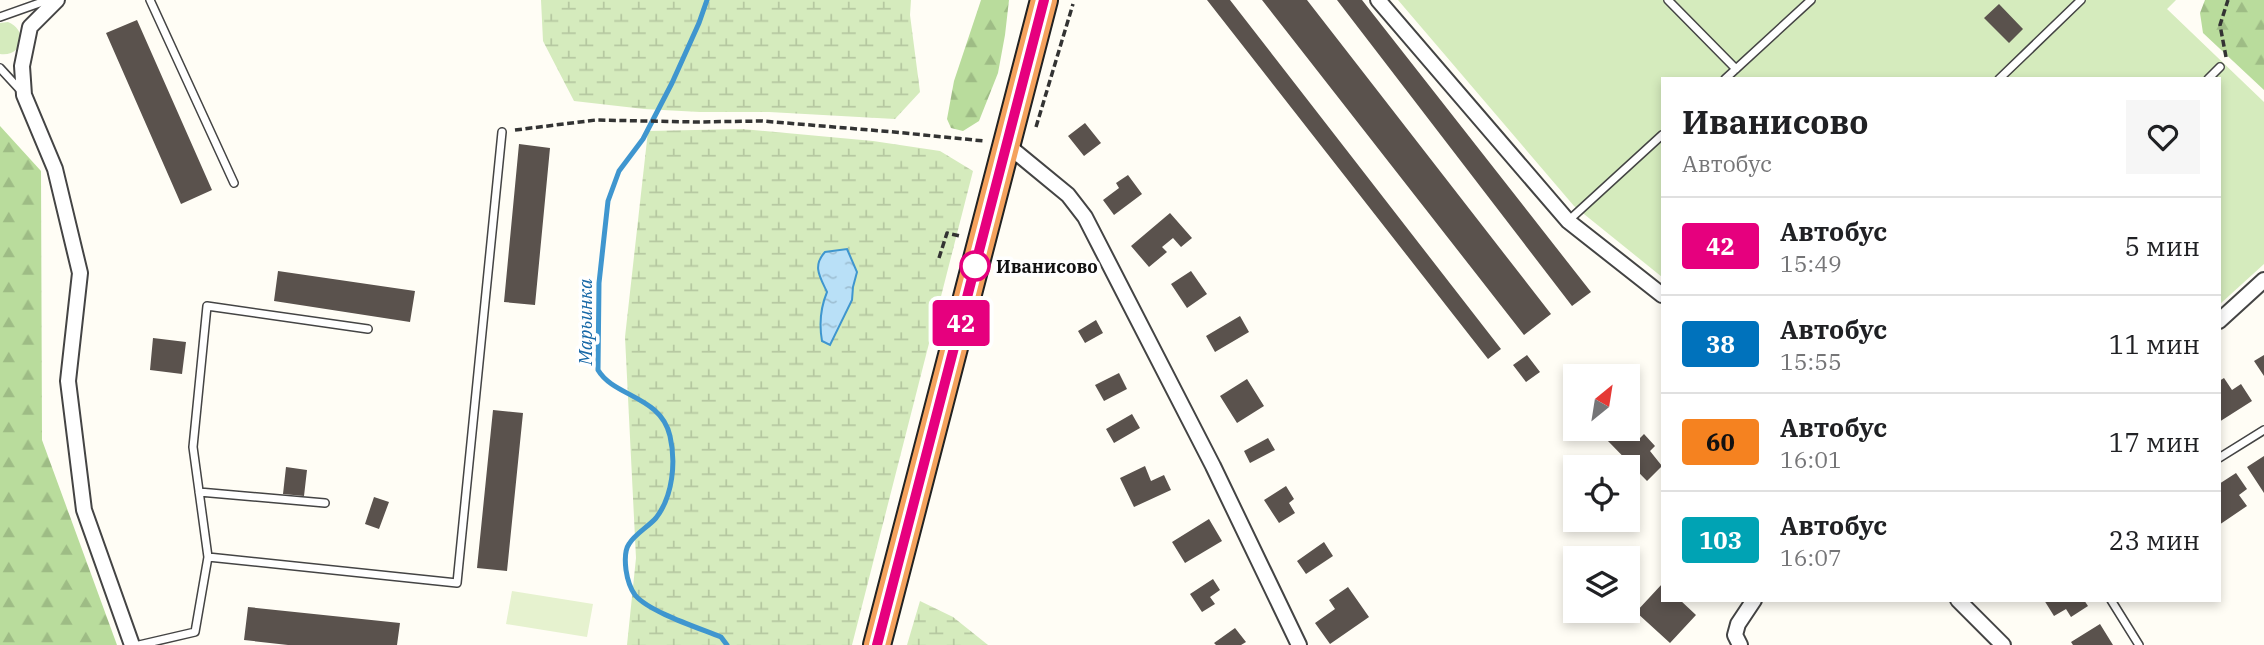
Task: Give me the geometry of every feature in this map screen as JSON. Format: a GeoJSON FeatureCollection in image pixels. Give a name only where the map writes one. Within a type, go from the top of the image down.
{"type":"FeatureCollection","features":[{"type":"Feature","properties":{"kind":"highway"},"geometry":{"type":"LineString","coordinates":[[877,645],[995,143],[1044,0]]}},
{"type":"Feature","properties":{"kind":"street"},"geometry":{"type":"LineString","coordinates":[[57,0],[30,27],[22,66],[24,95],[55,169],[80,274],[68,381],[84,510],[132,645]]}},
{"type":"Feature","properties":{"kind":"street"},"geometry":{"type":"LineString","coordinates":[[1378,0],[1568,220],[1661,294]]}},
{"type":"Feature","properties":{"kind":"street"},"geometry":{"type":"LineString","coordinates":[[995,143],[1068,195],[1086,217],[1213,466],[1299,645]]}},
{"type":"Feature","properties":{"kind":"street"},"geometry":{"type":"LineString","coordinates":[[2221,319],[2264,280]]}},
{"type":"Feature","properties":{"kind":"street"},"geometry":{"type":"LineString","coordinates":[[1740,645],[1735,635],[1738,624],[1753,602]]}},
{"type":"Feature","properties":{"kind":"street"},"geometry":{"type":"LineString","coordinates":[[1960,602],[2003,645]]}},
{"type":"Feature","properties":{"kind":"lane"},"geometry":{"type":"LineString","coordinates":[[0,17],[48,0]]}},
{"type":"Feature","properties":{"kind":"lane"},"geometry":{"type":"LineString","coordinates":[[150,0],[234,183]]}},
{"type":"Feature","properties":{"kind":"lane"},"geometry":{"type":"LineString","coordinates":[[1668,0],[1736,69]]}},
{"type":"Feature","properties":{"kind":"lane"},"geometry":{"type":"LineString","coordinates":[[1727,77],[1811,0]]}},
{"type":"Feature","properties":{"kind":"lane"},"geometry":{"type":"LineString","coordinates":[[2001,77],[2081,0]]}},
{"type":"Feature","properties":{"kind":"lane"},"geometry":{"type":"LineString","coordinates":[[2210,77],[2220,67]]}},
{"type":"Feature","properties":{"kind":"lane"},"geometry":{"type":"LineString","coordinates":[[0,68],[24,95]]}},
{"type":"Feature","properties":{"kind":"lane"},"geometry":{"type":"LineString","coordinates":[[208,557],[457,583],[502,132]]}},
{"type":"Feature","properties":{"kind":"lane"},"geometry":{"type":"LineString","coordinates":[[1568,220],[1661,136]]}},
{"type":"Feature","properties":{"kind":"lane"},"geometry":{"type":"LineString","coordinates":[[139,645],[195,632],[208,557],[193,447],[207,306],[368,329]]}},
{"type":"Feature","properties":{"kind":"lane"},"geometry":{"type":"LineString","coordinates":[[2221,457],[2264,430]]}},
{"type":"Feature","properties":{"kind":"lane"},"geometry":{"type":"LineString","coordinates":[[199,492],[325,503]]}},
{"type":"Feature","properties":{"kind":"lane"},"geometry":{"type":"LineString","coordinates":[[2112,602],[2139,645]]}},
{"type":"Feature","properties":{"kind":"lane"},"geometry":{"type":"LineString","coordinates":[[164,639],[175,645]]}},
{"type":"Feature","properties":{"kind":"path"},"geometry":{"type":"LineString","coordinates":[[2226,58],[2220,25],[2228,0]]}},
{"type":"Feature","properties":{"kind":"path"},"geometry":{"type":"LineString","coordinates":[[1059,46],[1073,4]]}},
{"type":"Feature","properties":{"kind":"path"},"geometry":{"type":"LineString","coordinates":[[502,132],[596,120],[762,121],[995,143]]}},
{"type":"Feature","properties":{"kind":"path"},"geometry":{"type":"LineString","coordinates":[[939,258],[947,233],[960,236]]}},
{"type":"Feature","properties":{"kind":"green space"},"geometry":{"type":"Polygon","coordinates":[[[541,0],[911,0],[910,15],[920,92],[895,119],[644,109],[574,101],[543,41],[541,0]]]}},
{"type":"Feature","properties":{"kind":"green space"},"geometry":{"type":"Polygon","coordinates":[[[981,0],[1009,0],[1005,35],[998,73],[979,121],[963,131],[951,128],[947,119],[954,81],[981,0]]]}},
{"type":"Feature","properties":{"kind":"green space"},"geometry":{"type":"Polygon","coordinates":[[[1398,0],[2176,0],[2167,9],[2264,102],[2264,264],[2221,303],[2221,77],[1661,77],[1661,276],[1574,206],[1398,0]]]}},
{"type":"Feature","properties":{"kind":"green space"},"geometry":{"type":"Polygon","coordinates":[[[2205,0],[2264,0],[2264,90],[2203,33],[2200,13],[2205,0]]]}},
{"type":"Feature","properties":{"kind":"green space"},"geometry":{"type":"Polygon","coordinates":[[[8,22],[19,31],[20,43],[14,52],[0,54],[0,23],[8,22]]]}},
{"type":"Feature","properties":{"kind":"green space"},"geometry":{"type":"Polygon","coordinates":[[[0,126],[41,171],[42,440],[117,645],[0,645],[0,126]]]}},
{"type":"Feature","properties":{"kind":"green space"},"geometry":{"type":"Polygon","coordinates":[[[742,129],[873,141],[940,151],[973,171],[852,645],[627,645],[636,558],[625,337],[648,131],[742,129]]]}},
{"type":"Feature","properties":{"kind":"green space"},"geometry":{"type":"Polygon","coordinates":[[[512,591],[593,604],[587,637],[506,624],[512,591]]]}},
{"type":"Feature","properties":{"kind":"green space"},"geometry":{"type":"Polygon","coordinates":[[[920,601],[953,617],[988,645],[907,645],[920,601]]]}},
{"type":"Feature","properties":{"kind":"water"},"geometry":{"type":"Polygon","coordinates":[[[847,249],[857,272],[852,300],[830,345],[822,341],[821,335],[820,323],[827,292],[818,267],[825,252],[847,249]]]}},
{"type":"Feature","properties":{"kind":"building"},"geometry":{"type":"Polygon","coordinates":[[[1207,0],[1230,0],[1501,349],[1488,359],[1207,0]]]}},
{"type":"Feature","properties":{"kind":"building"},"geometry":{"type":"Polygon","coordinates":[[[1262,0],[1307,0],[1551,314],[1524,335],[1262,0]]]}},
{"type":"Feature","properties":{"kind":"building"},"geometry":{"type":"Polygon","coordinates":[[[1337,0],[1362,0],[1591,292],[1572,306],[1337,0]]]}},
{"type":"Feature","properties":{"kind":"building"},"geometry":{"type":"Polygon","coordinates":[[[1999,4],[2023,29],[2009,43],[1984,18],[1999,4]]]}},
{"type":"Feature","properties":{"kind":"building"},"geometry":{"type":"Polygon","coordinates":[[[137,20],[212,190],[181,204],[106,33],[137,20]]]}},
{"type":"Feature","properties":{"kind":"building"},"geometry":{"type":"Polygon","coordinates":[[[1085,123],[1101,143],[1084,156],[1068,136],[1085,123]]]}},
{"type":"Feature","properties":{"kind":"building"},"geometry":{"type":"Polygon","coordinates":[[[519,144],[550,148],[535,305],[504,302],[519,144]]]}},
{"type":"Feature","properties":{"kind":"building"},"geometry":{"type":"Polygon","coordinates":[[[1128,175],[1142,194],[1114,215],[1103,200],[1119,188],[1116,183],[1128,175]]]}},
{"type":"Feature","properties":{"kind":"building"},"geometry":{"type":"Polygon","coordinates":[[[1170,213],[1192,238],[1181,247],[1173,238],[1162,247],[1167,252],[1149,267],[1131,246],[1170,213]]]}},
{"type":"Feature","properties":{"kind":"building"},"geometry":{"type":"Polygon","coordinates":[[[278,271],[415,291],[410,322],[274,301],[278,271]]]}},
{"type":"Feature","properties":{"kind":"building"},"geometry":{"type":"Polygon","coordinates":[[[1191,271],[1207,294],[1187,308],[1171,284],[1191,271]]]}},
{"type":"Feature","properties":{"kind":"building"},"geometry":{"type":"Polygon","coordinates":[[[1240,316],[1249,332],[1215,352],[1206,336],[1240,316]]]}},
{"type":"Feature","properties":{"kind":"building"},"geometry":{"type":"Polygon","coordinates":[[[1096,320],[1103,333],[1085,343],[1078,331],[1096,320]]]}},
{"type":"Feature","properties":{"kind":"building"},"geometry":{"type":"Polygon","coordinates":[[[153,338],[186,342],[182,374],[150,370],[153,338]]]}},
{"type":"Feature","properties":{"kind":"building"},"geometry":{"type":"Polygon","coordinates":[[[1527,355],[1540,372],[1526,382],[1513,365],[1527,355]]]}},
{"type":"Feature","properties":{"kind":"building"},"geometry":{"type":"Polygon","coordinates":[[[2264,355],[2264,376],[2254,361],[2264,355]]]}},
{"type":"Feature","properties":{"kind":"building"},"geometry":{"type":"Polygon","coordinates":[[[1119,373],[1127,389],[1104,401],[1095,385],[1119,373]]]}},
{"type":"Feature","properties":{"kind":"building"},"geometry":{"type":"Polygon","coordinates":[[[2224,378],[2232,390],[2241,384],[2252,401],[2221,421],[2221,380],[2224,378]]]}},
{"type":"Feature","properties":{"kind":"building"},"geometry":{"type":"Polygon","coordinates":[[[1247,379],[1264,406],[1237,423],[1220,396],[1247,379]]]}},
{"type":"Feature","properties":{"kind":"building"},"geometry":{"type":"Polygon","coordinates":[[[493,410],[523,413],[507,571],[477,568],[493,410]]]}},
{"type":"Feature","properties":{"kind":"building"},"geometry":{"type":"Polygon","coordinates":[[[1132,414],[1140,428],[1114,443],[1106,429],[1132,414]]]}},
{"type":"Feature","properties":{"kind":"building"},"geometry":{"type":"Polygon","coordinates":[[[1644,434],[1655,446],[1650,451],[1661,467],[1647,481],[1640,474],[1640,455],[1622,455],[1608,441],[1640,441],[1644,434]]]}},
{"type":"Feature","properties":{"kind":"building"},"geometry":{"type":"Polygon","coordinates":[[[1268,438],[1275,450],[1250,463],[1244,451],[1268,438]]]}},
{"type":"Feature","properties":{"kind":"building"},"geometry":{"type":"Polygon","coordinates":[[[2264,456],[2264,493],[2247,467],[2264,456]]]}},
{"type":"Feature","properties":{"kind":"building"},"geometry":{"type":"Polygon","coordinates":[[[1145,466],[1151,481],[1164,475],[1171,490],[1134,507],[1120,478],[1145,466]]]}},
{"type":"Feature","properties":{"kind":"building"},"geometry":{"type":"Polygon","coordinates":[[[286,467],[307,470],[304,496],[283,494],[286,467]]]}},
{"type":"Feature","properties":{"kind":"building"},"geometry":{"type":"Polygon","coordinates":[[[2236,473],[2247,489],[2239,495],[2247,506],[2221,524],[2221,483],[2236,473]]]}},
{"type":"Feature","properties":{"kind":"building"},"geometry":{"type":"Polygon","coordinates":[[[1286,486],[1294,499],[1289,503],[1295,513],[1279,523],[1264,500],[1286,486]]]}},
{"type":"Feature","properties":{"kind":"building"},"geometry":{"type":"Polygon","coordinates":[[[374,497],[389,502],[379,529],[365,524],[374,497]]]}},
{"type":"Feature","properties":{"kind":"building"},"geometry":{"type":"Polygon","coordinates":[[[1209,519],[1222,541],[1185,563],[1172,542],[1209,519]]]}},
{"type":"Feature","properties":{"kind":"building"},"geometry":{"type":"Polygon","coordinates":[[[1324,542],[1333,556],[1306,574],[1297,561],[1324,542]]]}},
{"type":"Feature","properties":{"kind":"building"},"geometry":{"type":"Polygon","coordinates":[[[1213,579],[1220,590],[1210,597],[1215,604],[1202,612],[1190,594],[1213,579]]]}},
{"type":"Feature","properties":{"kind":"building"},"geometry":{"type":"Polygon","coordinates":[[[1661,585],[1661,602],[1682,602],[1696,615],[1670,643],[1640,616],[1640,608],[1661,585]]]}},
{"type":"Feature","properties":{"kind":"building"},"geometry":{"type":"Polygon","coordinates":[[[1348,587],[1369,617],[1330,644],[1315,623],[1335,609],[1329,600],[1348,587]]]}},
{"type":"Feature","properties":{"kind":"building"},"geometry":{"type":"Polygon","coordinates":[[[2045,602],[2085,602],[2088,606],[2071,617],[2066,609],[2054,616],[2045,602]]]}},
{"type":"Feature","properties":{"kind":"building"},"geometry":{"type":"Polygon","coordinates":[[[248,607],[400,623],[397,645],[288,645],[244,640],[248,607]]]}},
{"type":"Feature","properties":{"kind":"building"},"geometry":{"type":"Polygon","coordinates":[[[2100,624],[2113,645],[2073,645],[2071,642],[2100,624]]]}},
{"type":"Feature","properties":{"kind":"building"},"geometry":{"type":"Polygon","coordinates":[[[1235,628],[1246,642],[1241,645],[1214,643],[1235,628]]]}},
{"type":"Feature","properties":{"kind":"waterway","name":"Марьинка"},"geometry":{"type":"LineString","coordinates":[[707,0],[672,83],[643,139],[619,171],[608,201],[599,283],[598,370],[605,379],[657,413],[665,423],[672,446],[672,478],[666,500],[656,518],[635,537],[626,550],[626,570],[632,589],[635,595],[651,607],[721,637],[727,645]]}},
{"type":"Feature","properties":{"kind":"bus line","name":"42"},"geometry":{"type":"LineString","coordinates":[[877,645],[1044,0]]}},
{"type":"Feature","properties":{"kind":"place","name":"Иванисово"},"geometry":{"type":"Point","coordinates":[975,266]}}]}
